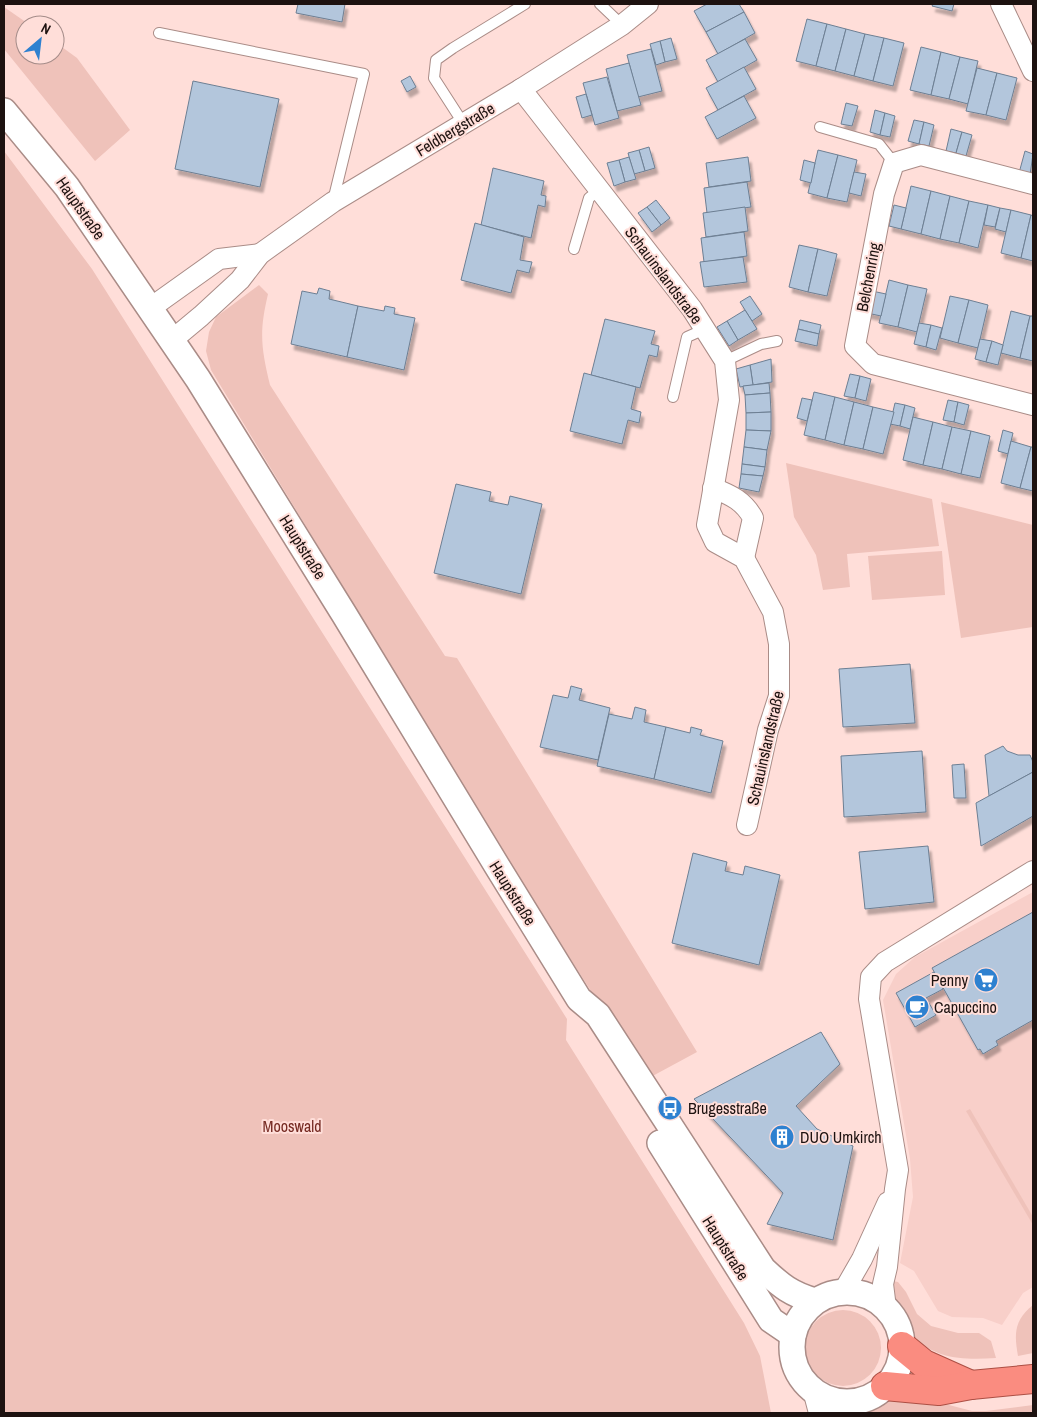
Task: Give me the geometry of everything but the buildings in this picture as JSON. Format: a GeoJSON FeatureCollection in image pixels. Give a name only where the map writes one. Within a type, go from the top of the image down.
{"type":"FeatureCollection","features":[{"type":"Feature","properties":{"kind":"highway"},"geometry":{"type":"LineString","coordinates":[[902,1346],[924,1364],[971,1385]]}},
{"type":"Feature","properties":{"kind":"highway"},"geometry":{"type":"LineString","coordinates":[[885,1386],[938,1391],[971,1385],[1033,1379]]}},
{"type":"Feature","properties":{"kind":"street","name":"Feldbergstraße"},"geometry":{"type":"LineString","coordinates":[[171,341],[240,280],[260,254],[333,202],[622,26],[648,4]]}},
{"type":"Feature","properties":{"kind":"street"},"geometry":{"type":"LineString","coordinates":[[1001,4],[1033,71]]}},
{"type":"Feature","properties":{"kind":"street","name":"Schauinslandstraße"},"geometry":{"type":"LineString","coordinates":[[521,89],[598,191],[692,309],[725,361],[728,400],[706,525],[715,542],[744,558],[773,612],[779,644],[780,696],[768,730],[747,825]]}},
{"type":"Feature","properties":{"kind":"street","name":"Hauptstraße"},"geometry":{"type":"LineString","coordinates":[[4,111],[67,187],[198,379],[579,999],[598,1015],[763,1268],[782,1287],[798,1296],[815,1301]]}},
{"type":"Feature","properties":{"kind":"street"},"geometry":{"type":"LineString","coordinates":[[894,163],[921,155],[1033,184]]}},
{"type":"Feature","properties":{"kind":"street","name":"Belchenring"},"geometry":{"type":"LineString","coordinates":[[894,163],[884,194],[855,346],[874,364],[1033,405]]}},
{"type":"Feature","properties":{"kind":"street","name":"Feldbergstraße"},"geometry":{"type":"LineString","coordinates":[[149,309],[219,259],[260,254]]}},
{"type":"Feature","properties":{"kind":"street"},"geometry":{"type":"LineString","coordinates":[[714,488],[747,507],[753,518],[744,558]]}},
{"type":"Feature","properties":{"kind":"street"},"geometry":{"type":"LineString","coordinates":[[886,1308],[883,1284],[887,1267],[898,1170],[869,999],[871,977],[885,962],[1033,871]]}},
{"type":"Feature","properties":{"kind":"street","name":"Hauptstraße"},"geometry":{"type":"LineString","coordinates":[[579,999],[583,1023],[772,1320],[793,1335]]}},
{"type":"Feature","properties":{"kind":"street"},"geometry":{"type":"LineString","coordinates":[[843,1292],[862,1259],[895,1189]]}},
{"type":"Feature","properties":{"kind":"street"},"geometry":{"type":"LineString","coordinates":[[843,1292],[860,1293],[886,1308],[894,1319],[902,1346],[896,1372],[885,1386],[852,1408],[832,1400],[816,1402],[795,1365],[791,1347],[793,1335],[801,1315],[815,1301],[843,1292]]}},
{"type":"Feature","properties":{"kind":"lane"},"geometry":{"type":"LineString","coordinates":[[463,123],[434,78],[436,60],[525,4]]}},
{"type":"Feature","properties":{"kind":"lane"},"geometry":{"type":"LineString","coordinates":[[600,4],[622,26]]}},
{"type":"Feature","properties":{"kind":"lane"},"geometry":{"type":"LineString","coordinates":[[160,33],[364,74],[333,202]]}},
{"type":"Feature","properties":{"kind":"lane"},"geometry":{"type":"LineString","coordinates":[[820,127],[879,144],[894,163]]}},
{"type":"Feature","properties":{"kind":"lane"},"geometry":{"type":"LineString","coordinates":[[574,249],[589,198],[598,191]]}},
{"type":"Feature","properties":{"kind":"lane"},"geometry":{"type":"LineString","coordinates":[[674,397],[687,337],[705,329]]}},
{"type":"Feature","properties":{"kind":"lane"},"geometry":{"type":"LineString","coordinates":[[725,361],[761,344],[777,341]]}},
{"type":"Feature","properties":{"kind":"shaded area"},"geometry":{"type":"Polygon","coordinates":[[[1033,892],[1033,1287],[1023,1293],[1002,1325],[983,1318],[952,1317],[938,1311],[914,1271],[900,1263],[913,1197],[910,1159],[883,1000],[896,974],[915,957],[1033,892]]]}},
{"type":"Feature","properties":{"kind":"green space"},"geometry":{"type":"Polygon","coordinates":[[[4,7],[16,15],[15,63],[4,49],[4,7]]]}},
{"type":"Feature","properties":{"kind":"green space"},"geometry":{"type":"Polygon","coordinates":[[[65,49],[77,58],[130,130],[95,161],[17,65],[65,65],[65,49]]]}},
{"type":"Feature","properties":{"kind":"green space","name":"Mooswald"},"geometry":{"type":"Polygon","coordinates":[[[4,151],[92,269],[567,1019],[566,1040],[744,1323],[760,1356],[771,1413],[4,1413],[4,151]]]}},
{"type":"Feature","properties":{"kind":"green space"},"geometry":{"type":"Polygon","coordinates":[[[259,285],[268,294],[263,319],[262,340],[270,385],[445,656],[457,658],[697,1052],[647,1079],[538,908],[211,370],[206,351],[209,332],[216,317],[259,285]]]}},
{"type":"Feature","properties":{"kind":"green space"},"geometry":{"type":"Polygon","coordinates":[[[786,463],[932,499],[939,546],[847,554],[850,587],[823,590],[816,555],[794,517],[786,463]]]}},
{"type":"Feature","properties":{"kind":"green space"},"geometry":{"type":"Polygon","coordinates":[[[941,502],[1033,525],[1033,627],[961,638],[941,502]]]}},
{"type":"Feature","properties":{"kind":"green space"},"geometry":{"type":"Polygon","coordinates":[[[942,551],[945,595],[872,600],[868,556],[942,551]]]}},
{"type":"Feature","properties":{"kind":"green space"},"geometry":{"type":"Polygon","coordinates":[[[970,1109],[1033,1217],[1033,1225],[966,1111],[970,1109]]]}},
{"type":"Feature","properties":{"kind":"green space"},"geometry":{"type":"Polygon","coordinates":[[[893,1281],[898,1282],[906,1292],[917,1314],[931,1326],[958,1333],[979,1333],[991,1341],[996,1358],[973,1359],[951,1357],[941,1354],[921,1343],[912,1333],[897,1304],[894,1296],[893,1281]]]}},
{"type":"Feature","properties":{"kind":"green space"},"geometry":{"type":"Polygon","coordinates":[[[1033,1305],[1033,1353],[1018,1356],[1017,1328],[1022,1316],[1033,1305]]]}},
{"type":"Feature","properties":{"kind":"green space"},"geometry":{"type":"Polygon","coordinates":[[[836,1310],[850,1310],[864,1316],[875,1327],[881,1341],[878,1363],[870,1375],[850,1386],[836,1386],[822,1380],[811,1369],[805,1355],[805,1341],[811,1327],[822,1316],[836,1310]]]}},
{"type":"Feature","properties":{"kind":"green space"},"geometry":{"type":"Polygon","coordinates":[[[897,1397],[926,1399],[972,1411],[1033,1405],[1033,1413],[868,1413],[874,1406],[897,1397]]]}},
{"type":"Feature","properties":{"kind":"place","name":"Penny"},"geometry":{"type":"Point","coordinates":[986,980]}},
{"type":"Feature","properties":{"kind":"place","name":"Capuccino"},"geometry":{"type":"Point","coordinates":[917,1007]}},
{"type":"Feature","properties":{"kind":"place","name":"Brugesstraße"},"geometry":{"type":"Point","coordinates":[670,1108]}},
{"type":"Feature","properties":{"kind":"place","name":"DUO Umkirch"},"geometry":{"type":"Point","coordinates":[782,1137]}}]}
